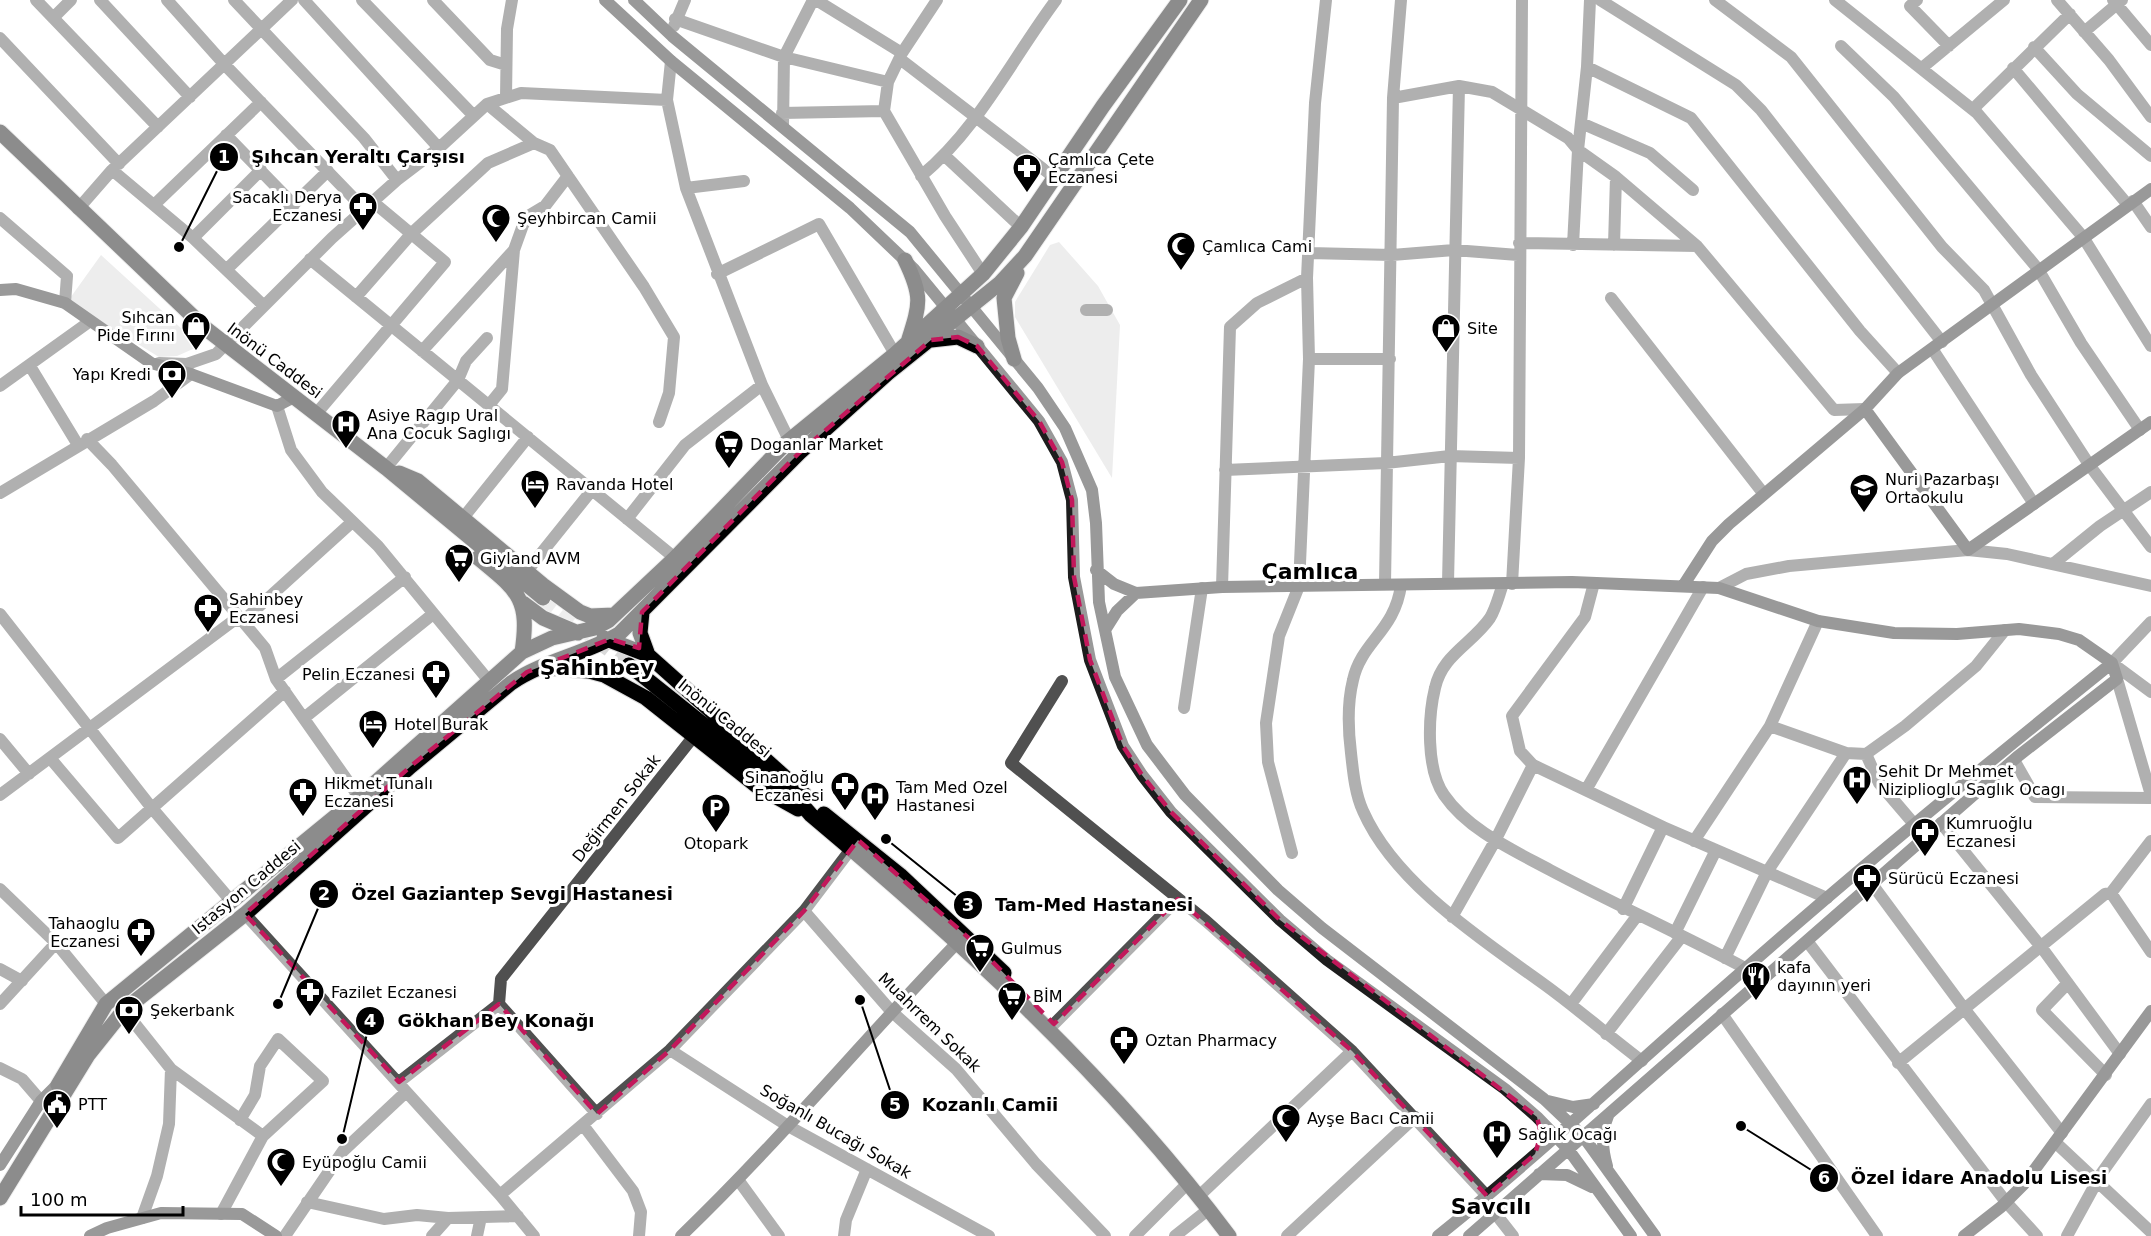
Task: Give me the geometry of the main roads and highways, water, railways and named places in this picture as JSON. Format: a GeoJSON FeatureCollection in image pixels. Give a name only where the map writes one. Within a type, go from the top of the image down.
{"type":"FeatureCollection","features":[{"type":"Feature","properties":{"kind":"main road"},"geometry":{"type":"LineString","coordinates":[[965,301],[983,274],[1021,227],[1103,106],[1180,0]]}},
{"type":"Feature","properties":{"kind":"main road"},"geometry":{"type":"LineString","coordinates":[[1014,359],[1008,338],[1004,298],[1025,256],[1201,0]]}},
{"type":"Feature","properties":{"kind":"main road","name":"Inönü Caddesi"},"geometry":{"type":"LineString","coordinates":[[0,132],[78,209],[224,345],[386,468],[543,598]]}},
{"type":"Feature","properties":{"kind":"main road"},"geometry":{"type":"LineString","coordinates":[[0,1183],[106,1004],[359,797],[522,652],[552,638],[595,628],[614,615],[675,558],[753,474],[787,442],[908,342],[965,301],[1000,283],[1025,256]]}},
{"type":"Feature","properties":{"kind":"main road"},"geometry":{"type":"LineString","coordinates":[[905,260],[912,276],[919,305],[908,342]]}},
{"type":"Feature","properties":{"kind":"main road","name":"Istasyon Caddesi"},"geometry":{"type":"LineString","coordinates":[[0,1198],[88,1055],[124,1010],[245,914],[468,718],[527,672],[570,657],[610,639],[642,612],[799,453],[888,373],[931,340],[950,314]]}},
{"type":"Feature","properties":{"kind":"main road"},"geometry":{"type":"LineString","coordinates":[[931,340],[958,337],[977,346]]}},
{"type":"Feature","properties":{"kind":"main road"},"geometry":{"type":"LineString","coordinates":[[386,468],[418,481],[580,612],[590,616],[614,615]]}},
{"type":"Feature","properties":{"kind":"main road"},"geometry":{"type":"LineString","coordinates":[[386,468],[402,490],[494,572],[523,603],[543,618],[574,633],[610,639],[648,655],[781,771],[814,812],[851,849],[958,942],[1108,1092],[1188,1183],[1202,1194],[1209,1209],[1229,1236]]}},
{"type":"Feature","properties":{"kind":"main road"},"geometry":{"type":"LineString","coordinates":[[522,652],[526,626],[523,603]]}},
{"type":"Feature","properties":{"kind":"main road"},"geometry":{"type":"LineString","coordinates":[[642,612],[640,633],[648,655]]}},
{"type":"Feature","properties":{"kind":"main road","name":"Inönü Caddesi"},"geometry":{"type":"LineString","coordinates":[[629,665],[814,812]]}},
{"type":"Feature","properties":{"kind":"main road"},"geometry":{"type":"LineString","coordinates":[[542,668],[589,670],[604,675],[646,698],[757,786],[814,812],[900,875],[971,940],[1054,1024],[1240,1236]]}},
{"type":"Feature","properties":{"kind":"tunnel"},"geometry":{"type":"LineString","coordinates":[[543,598],[629,665]]}},
{"type":"Feature","properties":{"kind":"place","name":"Çamlıca Çete Eczanesi"},"geometry":{"type":"Point","coordinates":[1027,194]}},
{"type":"Feature","properties":{"kind":"place","name":"Sacaklı Derya Eczanesi"},"geometry":{"type":"Point","coordinates":[363,232]}},
{"type":"Feature","properties":{"kind":"place","name":"Şeyhbircan Camii"},"geometry":{"type":"Point","coordinates":[496,244]}},
{"type":"Feature","properties":{"kind":"place","name":"Şıhcan Yeraltı Çarşısı"},"geometry":{"type":"Point","coordinates":[179,247]}},
{"type":"Feature","properties":{"kind":"place","name":"Çamlıca Cami"},"geometry":{"type":"Point","coordinates":[1181,272]}},
{"type":"Feature","properties":{"kind":"place","name":"Sıhcan Pide Fırını"},"geometry":{"type":"Point","coordinates":[196,352]}},
{"type":"Feature","properties":{"kind":"place","name":"Site"},"geometry":{"type":"Point","coordinates":[1446,354]}},
{"type":"Feature","properties":{"kind":"place","name":"Yapı Kredi"},"geometry":{"type":"Point","coordinates":[172,400]}},
{"type":"Feature","properties":{"kind":"place","name":"Asiye Ragıp Ural Ana Cocuk Saglıgı"},"geometry":{"type":"Point","coordinates":[346,450]}},
{"type":"Feature","properties":{"kind":"place","name":"Doganlar Market"},"geometry":{"type":"Point","coordinates":[729,470]}},
{"type":"Feature","properties":{"kind":"place","name":"Ravanda Hotel"},"geometry":{"type":"Point","coordinates":[535,510]}},
{"type":"Feature","properties":{"kind":"place","name":"Nuri Pazarbaşı Ortaokulu"},"geometry":{"type":"Point","coordinates":[1864,514]}},
{"type":"Feature","properties":{"kind":"place","name":"Giyland AVM"},"geometry":{"type":"Point","coordinates":[459,584]}},
{"type":"Feature","properties":{"kind":"place","name":"Sahinbey Eczanesi"},"geometry":{"type":"Point","coordinates":[208,634]}},
{"type":"Feature","properties":{"kind":"place","name":"Pelin Eczanesi"},"geometry":{"type":"Point","coordinates":[436,700]}},
{"type":"Feature","properties":{"kind":"place","name":"Hotel Burak"},"geometry":{"type":"Point","coordinates":[373,750]}},
{"type":"Feature","properties":{"kind":"place","name":"Sehit Dr Mehmet Niziplioglu Saglık Ocagı"},"geometry":{"type":"Point","coordinates":[1857,806]}},
{"type":"Feature","properties":{"kind":"place","name":"Sinanoğlu Eczanesi"},"geometry":{"type":"Point","coordinates":[845,812]}},
{"type":"Feature","properties":{"kind":"place","name":"Hikmet Tunalı Eczanesi"},"geometry":{"type":"Point","coordinates":[303,818]}},
{"type":"Feature","properties":{"kind":"place","name":"Tam Med Ozel Hastanesi"},"geometry":{"type":"Point","coordinates":[875,822]}},
{"type":"Feature","properties":{"kind":"place","name":"Otopark"},"geometry":{"type":"Point","coordinates":[716,834]}},
{"type":"Feature","properties":{"kind":"place","name":"Tam-Med Hastanesi"},"geometry":{"type":"Point","coordinates":[886,839]}},
{"type":"Feature","properties":{"kind":"place","name":"Kumruoğlu Eczanesi"},"geometry":{"type":"Point","coordinates":[1925,858]}},
{"type":"Feature","properties":{"kind":"place","name":"Sürücü Eczanesi"},"geometry":{"type":"Point","coordinates":[1867,904]}},
{"type":"Feature","properties":{"kind":"place","name":"Tahaoglu Eczanesi"},"geometry":{"type":"Point","coordinates":[141,958]}},
{"type":"Feature","properties":{"kind":"place","name":"Gulmus"},"geometry":{"type":"Point","coordinates":[980,974]}},
{"type":"Feature","properties":{"kind":"place","name":"Kozanlı Camii"},"geometry":{"type":"Point","coordinates":[860,1000]}},
{"type":"Feature","properties":{"kind":"place","name":"kafa dayının yeri"},"geometry":{"type":"Point","coordinates":[1756,1002]}},
{"type":"Feature","properties":{"kind":"place","name":"Özel Gaziantep Sevgi Hastanesi"},"geometry":{"type":"Point","coordinates":[278,1004]}},
{"type":"Feature","properties":{"kind":"place","name":"Fazilet Eczanesi"},"geometry":{"type":"Point","coordinates":[310,1018]}},
{"type":"Feature","properties":{"kind":"place","name":"BİM"},"geometry":{"type":"Point","coordinates":[1012,1022]}},
{"type":"Feature","properties":{"kind":"place","name":"Şekerbank"},"geometry":{"type":"Point","coordinates":[129,1036]}},
{"type":"Feature","properties":{"kind":"place","name":"Oztan Pharmacy"},"geometry":{"type":"Point","coordinates":[1124,1066]}},
{"type":"Feature","properties":{"kind":"place","name":"Özel İdare Anadolu Lisesi"},"geometry":{"type":"Point","coordinates":[1741,1126]}},
{"type":"Feature","properties":{"kind":"place","name":"PTT"},"geometry":{"type":"Point","coordinates":[57,1130]}},
{"type":"Feature","properties":{"kind":"place","name":"Gökhan Bey Konağı"},"geometry":{"type":"Point","coordinates":[342,1139]}},
{"type":"Feature","properties":{"kind":"place","name":"Ayşe Bacı Camii"},"geometry":{"type":"Point","coordinates":[1286,1144]}},
{"type":"Feature","properties":{"kind":"place","name":"Sağlık Ocağı"},"geometry":{"type":"Point","coordinates":[1497,1160]}},
{"type":"Feature","properties":{"kind":"place","name":"Eyüpoğlu Camii"},"geometry":{"type":"Point","coordinates":[281,1188]}},
{"type":"Feature","properties":{"kind":"district","name":"Çamlıca"},"geometry":{"type":"Point","coordinates":[1310,571]}},
{"type":"Feature","properties":{"kind":"district","name":"Şahinbey"},"geometry":{"type":"Point","coordinates":[597,667]}},
{"type":"Feature","properties":{"kind":"district","name":"Savcılı"},"geometry":{"type":"Point","coordinates":[1491,1206]}}]}
